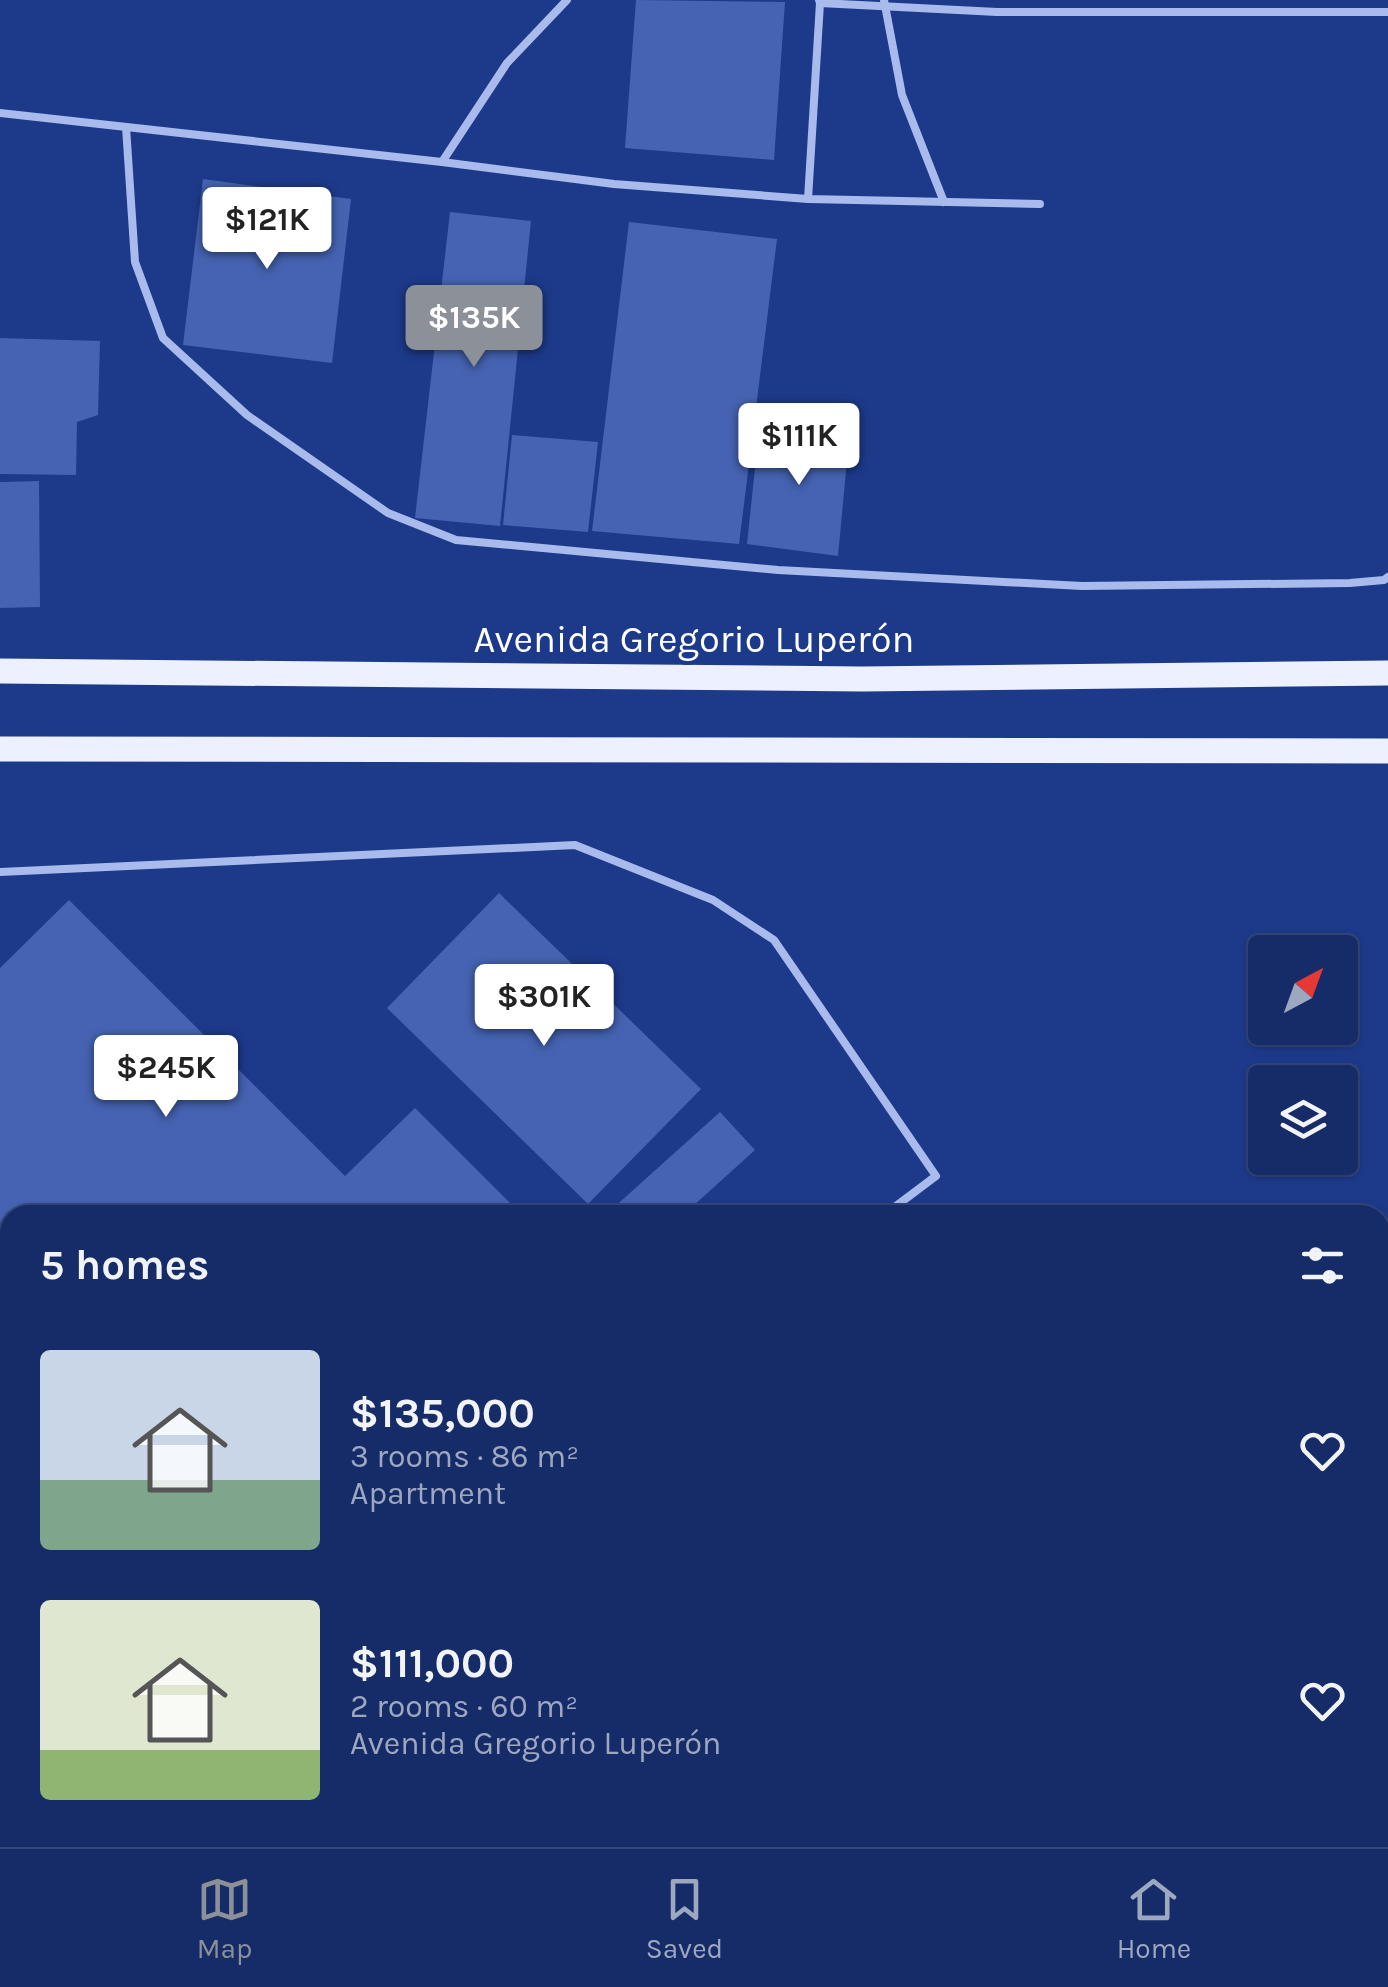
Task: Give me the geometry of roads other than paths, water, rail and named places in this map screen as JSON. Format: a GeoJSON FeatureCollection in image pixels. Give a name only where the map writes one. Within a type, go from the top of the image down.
{"type":"FeatureCollection","features":[{"type":"Feature","properties":{"kind":"main road","name":"Avenida Gregorio Luperón"},"geometry":{"type":"LineString","coordinates":[[0,671],[862,679],[1388,673]]}},
{"type":"Feature","properties":{"kind":"main road"},"geometry":{"type":"LineString","coordinates":[[0,749],[1388,751]]}},
{"type":"Feature","properties":{"kind":"lane"},"geometry":{"type":"LineString","coordinates":[[442,162],[508,63],[568,0]]}},
{"type":"Feature","properties":{"kind":"lane"},"geometry":{"type":"LineString","coordinates":[[808,199],[819,1],[998,12],[1388,12]]}},
{"type":"Feature","properties":{"kind":"lane"},"geometry":{"type":"LineString","coordinates":[[884,3],[902,95],[944,202]]}},
{"type":"Feature","properties":{"kind":"lane"},"geometry":{"type":"LineString","coordinates":[[0,114],[614,184],[808,199],[1040,204]]}},
{"type":"Feature","properties":{"kind":"lane"},"geometry":{"type":"LineString","coordinates":[[126,128],[134,262],[163,338],[247,415],[388,513],[456,540],[778,570],[1082,586],[1350,584],[1388,577]]}},
{"type":"Feature","properties":{"kind":"lane"},"geometry":{"type":"LineString","coordinates":[[0,872],[575,844],[713,900],[774,940],[936,1176],[897,1205]]}}]}
